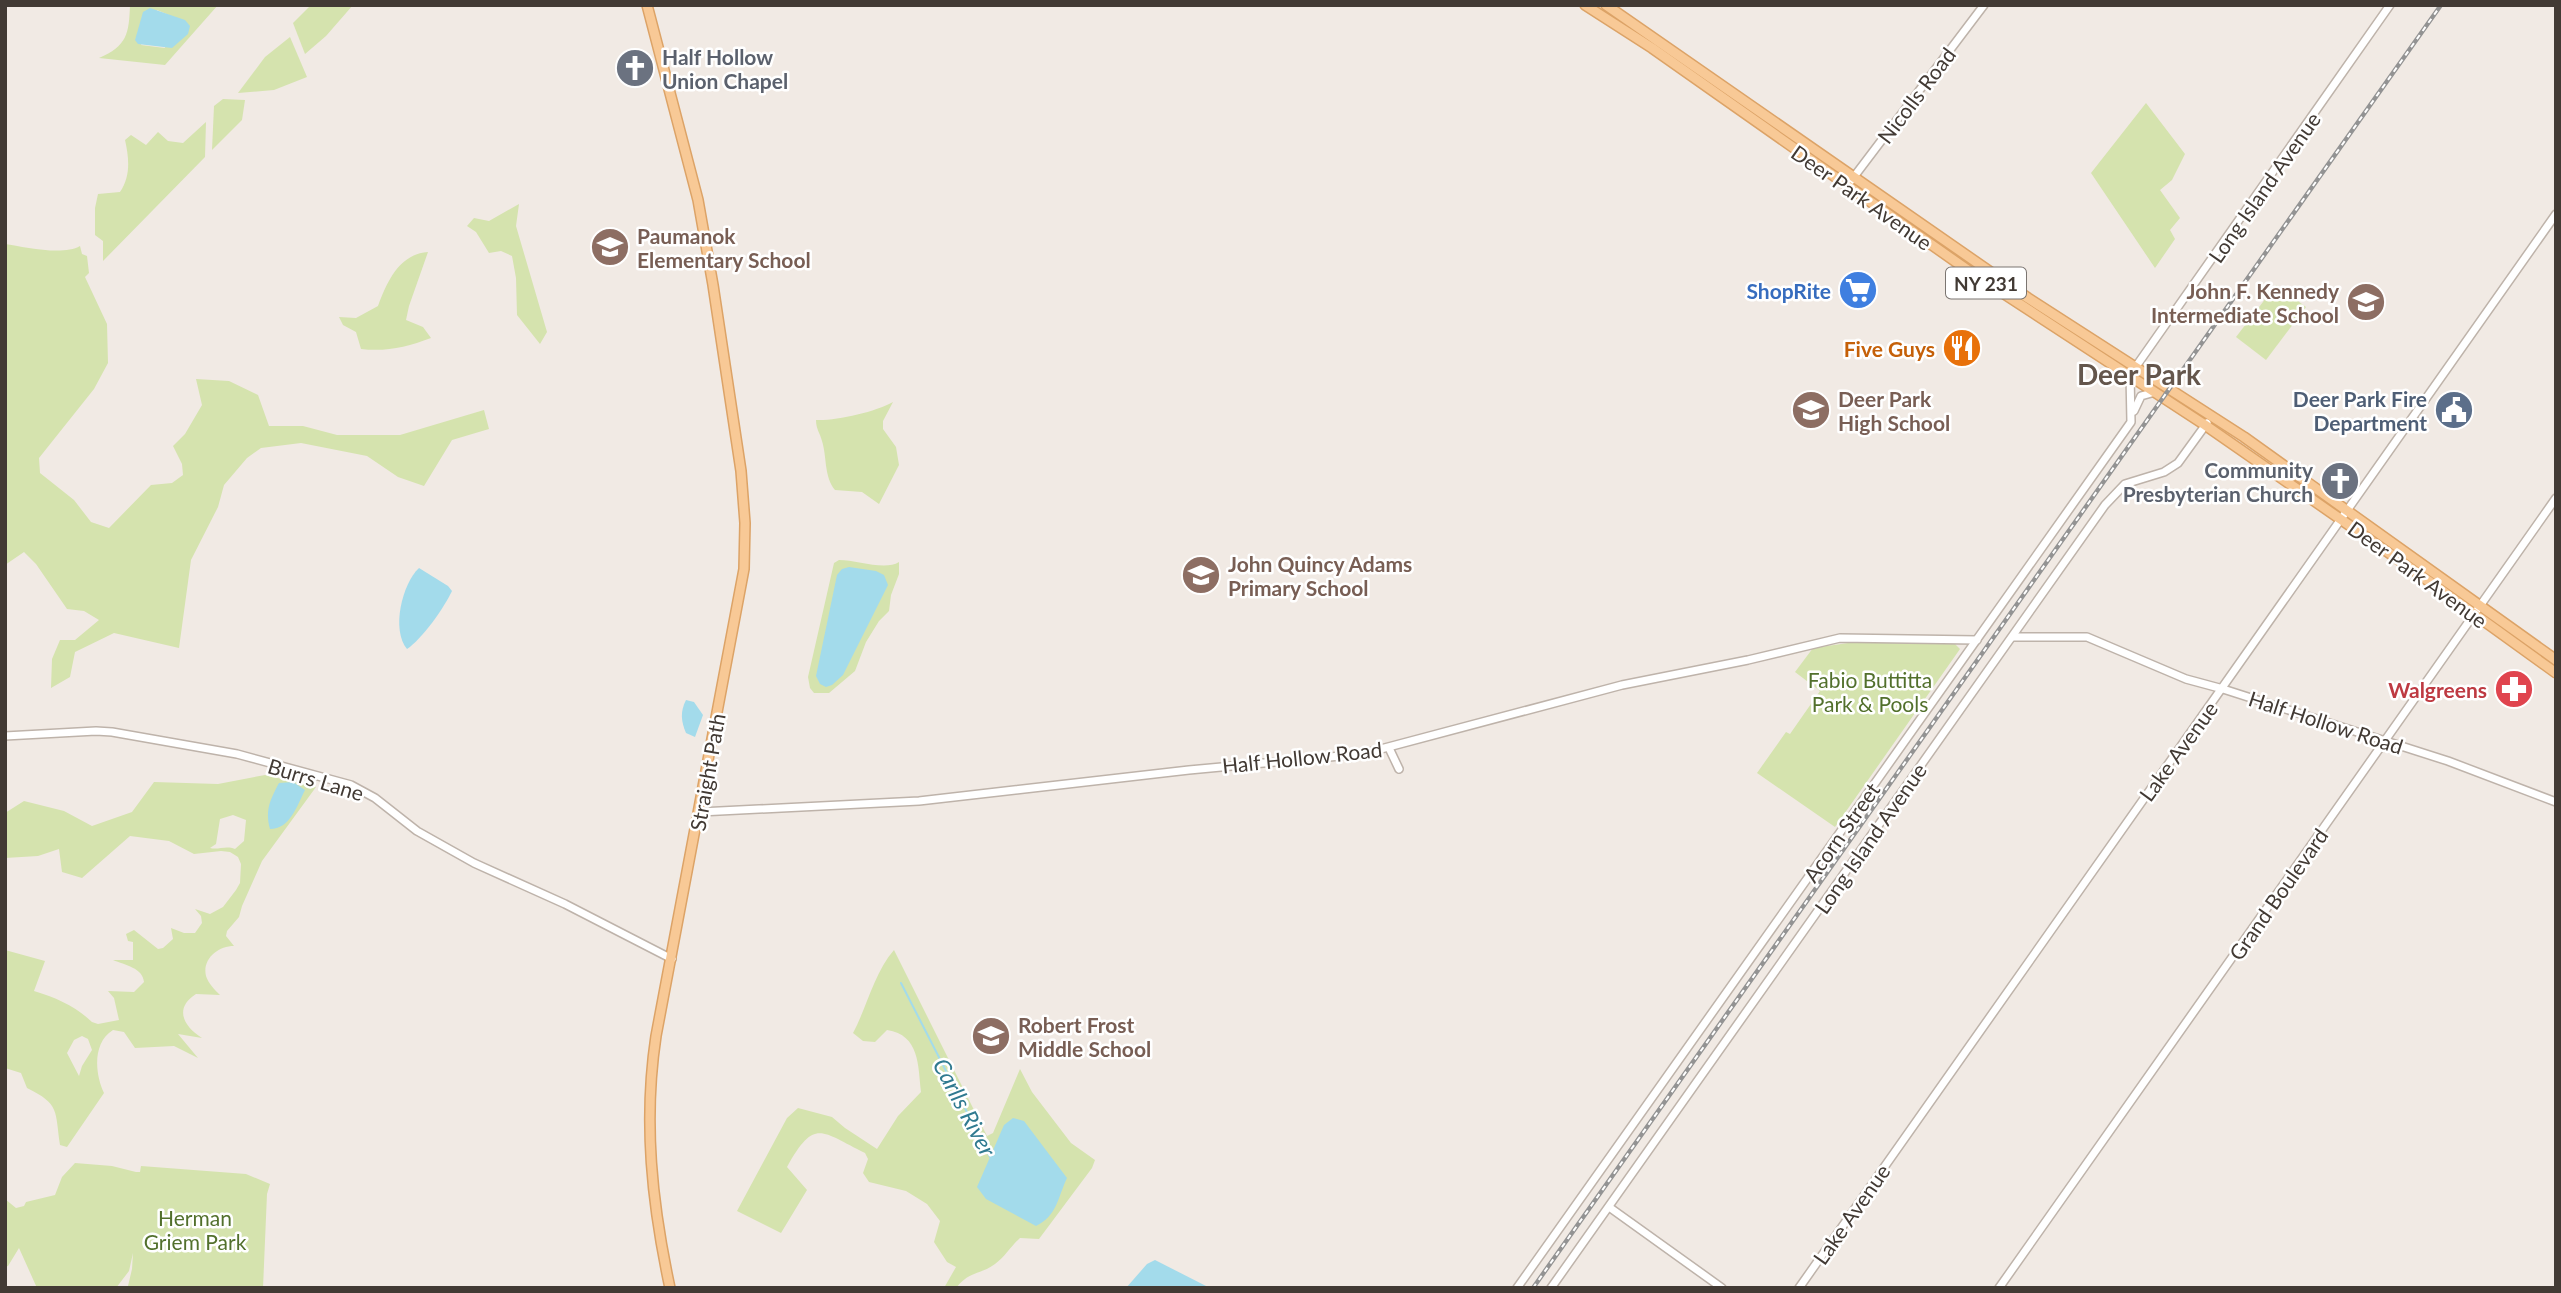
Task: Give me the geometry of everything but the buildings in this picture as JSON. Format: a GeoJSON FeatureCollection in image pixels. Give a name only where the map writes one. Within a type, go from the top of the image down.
{"type":"FeatureCollection","features":[{"type":"Feature","properties":{"kind":"main road","name":"Straight Path"},"geometry":{"type":"LineString","coordinates":[[647,5],[698,200],[741,471],[746,523],[744,569],[652,1062],[649,1105],[654,1205],[670,1288]]}},
{"type":"Feature","properties":{"kind":"main road","name":"Deer Park Avenue"},"geometry":{"type":"LineString","coordinates":[[1585,5],[2003,294],[2212,416],[2348,511],[2556,673]]}},
{"type":"Feature","properties":{"kind":"main road","name":"Deer Park Avenue"},"geometry":{"type":"LineString","coordinates":[[1606,5],[2132,371],[2155,393],[2476,610],[2556,660]]}},
{"type":"Feature","properties":{"kind":"main road"},"geometry":{"type":"LineString","coordinates":[[2003,294],[2025,296]]}},
{"type":"Feature","properties":{"kind":"street","name":"Nicolls Road"},"geometry":{"type":"LineString","coordinates":[[1847,186],[1984,5]]}},
{"type":"Feature","properties":{"kind":"street","name":"Long Island Avenue"},"geometry":{"type":"LineString","coordinates":[[2132,371],[2390,5]]}},
{"type":"Feature","properties":{"kind":"street","name":"Lake Avenue"},"geometry":{"type":"LineString","coordinates":[[1799,1288],[2556,214]]}},
{"type":"Feature","properties":{"kind":"street"},"geometry":{"type":"LineString","coordinates":[[2131,422],[2132,371]]}},
{"type":"Feature","properties":{"kind":"street","name":"Acorn Street"},"geometry":{"type":"LineString","coordinates":[[1517,1288],[2131,422],[2139,399],[2146,393],[2155,393]]}},
{"type":"Feature","properties":{"kind":"street","name":"Long Island Avenue"},"geometry":{"type":"LineString","coordinates":[[1551,1288],[2105,505],[2125,484],[2164,472],[2178,463],[2212,416]]}},
{"type":"Feature","properties":{"kind":"street","name":"Grand Boulevard"},"geometry":{"type":"LineString","coordinates":[[1999,1288],[2556,498]]}},
{"type":"Feature","properties":{"kind":"street","name":"Half Hollow Road"},"geometry":{"type":"LineString","coordinates":[[2013,637],[2087,637],[2186,679],[2448,761],[2556,802]]}},
{"type":"Feature","properties":{"kind":"street","name":"Half Hollow Road"},"geometry":{"type":"LineString","coordinates":[[700,812],[919,801],[1189,770],[1362,754],[1609,688],[1840,638],[1977,640]]}},
{"type":"Feature","properties":{"kind":"street","name":"Burrs Lane"},"geometry":{"type":"LineString","coordinates":[[5,736],[112,732],[237,754],[351,785],[375,798],[417,831],[474,863],[565,904],[671,959]]}},
{"type":"Feature","properties":{"kind":"street"},"geometry":{"type":"LineString","coordinates":[[1389,748],[1399,769]]}},
{"type":"Feature","properties":{"kind":"street"},"geometry":{"type":"LineString","coordinates":[[1609,1207],[1723,1288]]}},
{"type":"Feature","properties":{"kind":"green space"},"geometry":{"type":"Polygon","coordinates":[[[130,5],[218,5],[165,65],[99,58],[121,44],[130,15],[130,5]],[[157,10],[141,45],[165,48],[169,15],[157,10]]]}},
{"type":"Feature","properties":{"kind":"green space"},"geometry":{"type":"Polygon","coordinates":[[[311,5],[353,5],[326,36],[305,54],[293,23],[311,5]]]}},
{"type":"Feature","properties":{"kind":"green space"},"geometry":{"type":"Polygon","coordinates":[[[290,37],[307,77],[274,90],[238,93],[265,57],[290,37]]]}},
{"type":"Feature","properties":{"kind":"green space"},"geometry":{"type":"Polygon","coordinates":[[[223,99],[245,100],[242,120],[212,150],[214,106],[223,99]]]}},
{"type":"Feature","properties":{"kind":"green space"},"geometry":{"type":"Polygon","coordinates":[[[2146,103],[2185,154],[2172,180],[2160,190],[2180,218],[2170,230],[2175,239],[2155,268],[2091,173],[2146,103]]]}},
{"type":"Feature","properties":{"kind":"green space"},"geometry":{"type":"Polygon","coordinates":[[[206,122],[205,157],[103,261],[103,241],[95,235],[95,208],[98,194],[120,192],[124,186],[128,167],[125,140],[131,135],[146,145],[158,132],[168,141],[183,143],[206,122]]]}},
{"type":"Feature","properties":{"kind":"green space"},"geometry":{"type":"Polygon","coordinates":[[[519,204],[516,226],[547,332],[540,344],[517,315],[516,278],[512,256],[501,251],[489,253],[476,232],[467,226],[474,218],[489,221],[519,204]]]}},
{"type":"Feature","properties":{"kind":"green space"},"geometry":{"type":"Polygon","coordinates":[[[5,244],[54,251],[80,246],[82,254],[87,256],[89,273],[85,277],[107,324],[108,363],[94,389],[39,458],[40,473],[74,500],[91,522],[109,528],[151,485],[172,483],[183,475],[182,464],[173,446],[185,434],[202,405],[196,379],[229,381],[258,395],[269,426],[303,426],[337,435],[400,435],[484,410],[489,429],[452,440],[424,486],[398,477],[367,456],[301,443],[261,448],[247,458],[224,485],[218,507],[191,560],[179,648],[114,633],[75,652],[70,677],[51,688],[52,659],[60,640],[75,640],[99,620],[84,611],[67,609],[36,564],[24,552],[5,565],[5,244]]]}},
{"type":"Feature","properties":{"kind":"green space"},"geometry":{"type":"Polygon","coordinates":[[[428,252],[406,320],[423,327],[431,338],[396,348],[361,349],[356,332],[343,325],[339,317],[356,318],[378,306],[390,279],[402,264],[409,258],[428,252]]]}},
{"type":"Feature","properties":{"kind":"green space"},"geometry":{"type":"Polygon","coordinates":[[[2276,285],[2306,307],[2266,360],[2236,337],[2276,285]]]}},
{"type":"Feature","properties":{"kind":"green space"},"geometry":{"type":"Polygon","coordinates":[[[893,402],[883,421],[883,429],[896,447],[899,465],[879,504],[862,492],[835,490],[827,473],[824,447],[816,420],[855,415],[893,402]]]}},
{"type":"Feature","properties":{"kind":"green space"},"geometry":{"type":"Polygon","coordinates":[[[839,560],[879,565],[899,562],[899,574],[891,595],[889,611],[866,642],[855,671],[829,693],[814,693],[808,677],[834,563],[839,560]]]}},
{"type":"Feature","properties":{"kind":"green space","name":"Fabio Buttitta Park & Pools"},"geometry":{"type":"Polygon","coordinates":[[[1855,642],[1955,644],[1960,649],[1835,827],[1757,773],[1786,732],[1790,734],[1820,691],[1795,672],[1813,648],[1855,642]]]}},
{"type":"Feature","properties":{"kind":"green space"},"geometry":{"type":"Polygon","coordinates":[[[265,775],[316,787],[262,861],[239,917],[227,931],[226,936],[234,946],[217,951],[206,964],[207,979],[220,995],[196,994],[185,1005],[183,1011],[186,1022],[202,1038],[178,1034],[198,1058],[174,1046],[135,1048],[124,1032],[113,1030],[101,1043],[97,1059],[104,1093],[67,1147],[60,1145],[56,1116],[51,1104],[27,1088],[21,1073],[5,1068],[5,950],[45,961],[34,991],[65,1003],[92,1022],[98,1024],[119,1020],[114,998],[108,991],[134,992],[144,982],[137,970],[113,960],[133,960],[133,942],[128,941],[126,934],[134,930],[158,949],[173,939],[171,928],[184,933],[195,933],[202,923],[201,916],[195,909],[210,914],[223,907],[240,883],[241,864],[238,857],[230,852],[194,854],[169,841],[130,836],[82,878],[62,872],[59,849],[38,856],[5,858],[5,813],[24,801],[64,811],[92,826],[132,812],[154,782],[218,784],[265,775]],[[233,815],[220,819],[216,844],[210,848],[235,849],[244,841],[246,820],[233,815]],[[82,1036],[74,1040],[67,1053],[79,1076],[92,1050],[88,1039],[82,1036]]]}},
{"type":"Feature","properties":{"kind":"green space"},"geometry":{"type":"Polygon","coordinates":[[[894,950],[987,1136],[993,1133],[1020,1069],[1032,1092],[1071,1143],[1095,1160],[1092,1168],[1039,1239],[1020,1238],[995,1264],[965,1279],[956,1288],[944,1288],[956,1267],[947,1262],[934,1242],[940,1221],[927,1204],[906,1191],[869,1182],[863,1173],[868,1159],[865,1153],[828,1135],[812,1135],[787,1167],[807,1190],[781,1233],[737,1211],[787,1118],[798,1108],[832,1117],[877,1149],[898,1116],[921,1092],[918,1062],[906,1038],[887,1030],[875,1042],[863,1041],[853,1033],[876,980],[894,950]]]}},
{"type":"Feature","properties":{"kind":"green space","name":"Herman Griem Park"},"geometry":{"type":"Polygon","coordinates":[[[75,1163],[112,1166],[136,1172],[140,1172],[141,1166],[246,1174],[270,1184],[267,1194],[263,1288],[124,1288],[128,1286],[133,1253],[129,1271],[116,1288],[37,1288],[19,1248],[5,1267],[5,1199],[16,1208],[24,1206],[26,1202],[55,1195],[62,1177],[75,1163]]]}},
{"type":"Feature","properties":{"kind":"water"},"geometry":{"type":"Polygon","coordinates":[[[150,8],[185,20],[190,26],[188,34],[172,48],[138,44],[135,40],[143,12],[150,8]]]}},
{"type":"Feature","properties":{"kind":"water"},"geometry":{"type":"Polygon","coordinates":[[[849,567],[876,571],[884,575],[888,585],[843,675],[826,687],[820,684],[816,676],[837,575],[842,569],[849,567]]]}},
{"type":"Feature","properties":{"kind":"water"},"geometry":{"type":"Polygon","coordinates":[[[419,568],[452,591],[432,623],[407,649],[402,641],[399,619],[408,585],[419,568]]]}},
{"type":"Feature","properties":{"kind":"water"},"geometry":{"type":"Polygon","coordinates":[[[686,700],[694,702],[703,715],[695,737],[686,733],[683,724],[682,713],[686,700]]]}},
{"type":"Feature","properties":{"kind":"water"},"geometry":{"type":"Polygon","coordinates":[[[293,782],[305,790],[299,803],[288,821],[270,829],[268,811],[276,789],[279,783],[293,782]]]}},
{"type":"Feature","properties":{"kind":"water"},"geometry":{"type":"Polygon","coordinates":[[[1013,1118],[1024,1121],[1067,1178],[1053,1211],[1036,1226],[986,1199],[977,1187],[1004,1125],[1013,1118]]]}},
{"type":"Feature","properties":{"kind":"water"},"geometry":{"type":"Polygon","coordinates":[[[1155,1260],[1210,1288],[1126,1288],[1147,1264],[1155,1260]]]}},
{"type":"Feature","properties":{"kind":"waterway","name":"Carlls River"},"geometry":{"type":"LineString","coordinates":[[901,983],[990,1157]]}},
{"type":"Feature","properties":{"kind":"railway"},"geometry":{"type":"LineString","coordinates":[[1533,1288],[2441,5]]}},
{"type":"Feature","properties":{"kind":"place","name":"Half Hollow Union Chapel"},"geometry":{"type":"Point","coordinates":[635,68]}},
{"type":"Feature","properties":{"kind":"place","name":"Paumanok Elementary School"},"geometry":{"type":"Point","coordinates":[610,247]}},
{"type":"Feature","properties":{"kind":"place","name":"ShopRite"},"geometry":{"type":"Point","coordinates":[1858,290]}},
{"type":"Feature","properties":{"kind":"place","name":"John F. Kennedy Intermediate School"},"geometry":{"type":"Point","coordinates":[2366,302]}},
{"type":"Feature","properties":{"kind":"place","name":"Five Guys"},"geometry":{"type":"Point","coordinates":[1962,348]}},
{"type":"Feature","properties":{"kind":"place","name":"Deer Park High School"},"geometry":{"type":"Point","coordinates":[1811,410]}},
{"type":"Feature","properties":{"kind":"place","name":"Deer Park Fire Department"},"geometry":{"type":"Point","coordinates":[2454,410]}},
{"type":"Feature","properties":{"kind":"place","name":"Community Presbyterian Church"},"geometry":{"type":"Point","coordinates":[2340,481]}},
{"type":"Feature","properties":{"kind":"place","name":"John Quincy Adams Primary School"},"geometry":{"type":"Point","coordinates":[1201,575]}},
{"type":"Feature","properties":{"kind":"place","name":"Walgreens"},"geometry":{"type":"Point","coordinates":[2514,689]}},
{"type":"Feature","properties":{"kind":"place","name":"Robert Frost Middle School"},"geometry":{"type":"Point","coordinates":[991,1036]}},
{"type":"Feature","properties":{"kind":"district","name":"Deer Park"},"geometry":{"type":"Point","coordinates":[2139,374]}}]}
